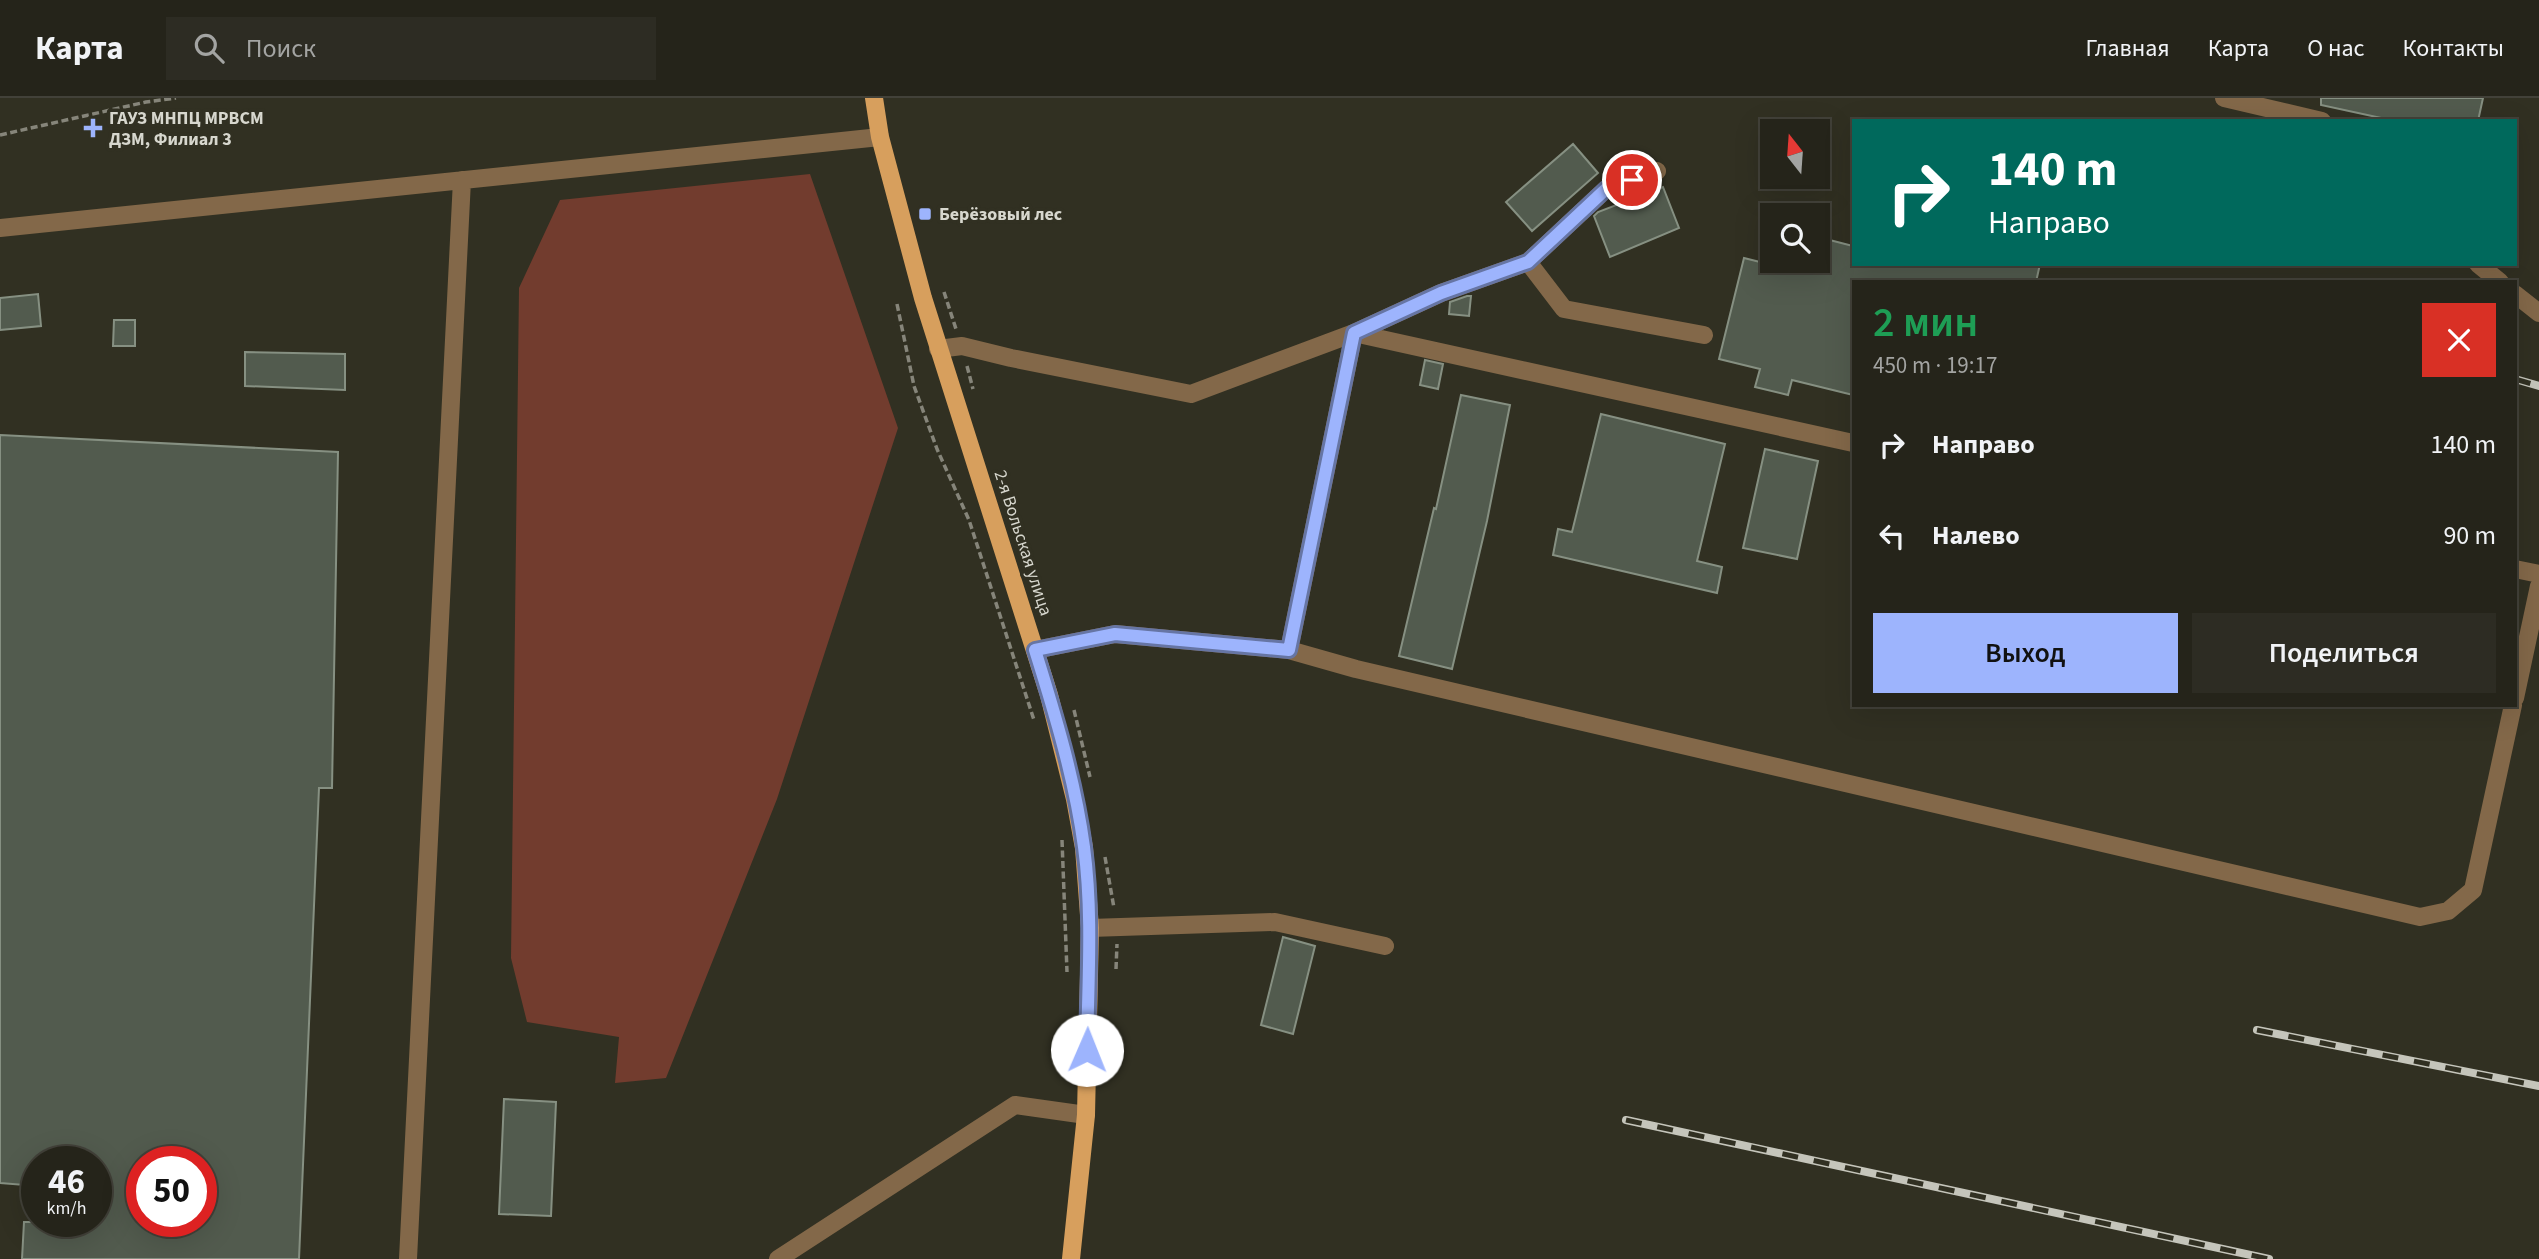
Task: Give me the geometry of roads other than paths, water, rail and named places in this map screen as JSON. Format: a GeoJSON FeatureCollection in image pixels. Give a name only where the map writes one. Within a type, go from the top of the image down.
{"type":"FeatureCollection","features":[{"type":"Feature","properties":{"kind":"main road","name":"2-я Вольская улица"},"geometry":{"type":"LineString","coordinates":[[874,98],[880,137],[938,349],[1035,650],[1075,799],[1084,848],[1090,928],[1086,1115],[1071,1259]]}},
{"type":"Feature","properties":{"kind":"street"},"geometry":{"type":"LineString","coordinates":[[2224,98],[2313,119]]}},
{"type":"Feature","properties":{"kind":"street"},"geometry":{"type":"LineString","coordinates":[[0,228],[880,137]]}},
{"type":"Feature","properties":{"kind":"street"},"geometry":{"type":"LineString","coordinates":[[938,349],[962,346],[1191,394],[1354,333],[1441,293],[1528,262],[1606,189],[1657,171]]}},
{"type":"Feature","properties":{"kind":"street"},"geometry":{"type":"LineString","coordinates":[[408,1259],[462,180]]}},
{"type":"Feature","properties":{"kind":"street"},"geometry":{"type":"LineString","coordinates":[[1528,262],[1564,309],[1704,335]]}},
{"type":"Feature","properties":{"kind":"street"},"geometry":{"type":"LineString","coordinates":[[2480,266],[2498,280]]}},
{"type":"Feature","properties":{"kind":"street"},"geometry":{"type":"LineString","coordinates":[[2517,296],[2539,313]]}},
{"type":"Feature","properties":{"kind":"street"},"geometry":{"type":"LineString","coordinates":[[1354,333],[1852,443]]}},
{"type":"Feature","properties":{"kind":"street"},"geometry":{"type":"LineString","coordinates":[[1289,650],[1354,333]]}},
{"type":"Feature","properties":{"kind":"street"},"geometry":{"type":"LineString","coordinates":[[2517,569],[2539,574]]}},
{"type":"Feature","properties":{"kind":"street"},"geometry":{"type":"LineString","coordinates":[[2517,689],[2539,586]]}},
{"type":"Feature","properties":{"kind":"street"},"geometry":{"type":"LineString","coordinates":[[1035,650],[1115,634],[1289,650],[1370,672],[2420,917],[2448,911],[2473,890],[2513,707]]}},
{"type":"Feature","properties":{"kind":"street"},"geometry":{"type":"LineString","coordinates":[[1090,928],[1275,922],[1385,946]]}},
{"type":"Feature","properties":{"kind":"street"},"geometry":{"type":"LineString","coordinates":[[778,1259],[1015,1105],[1086,1115]]}},
{"type":"Feature","properties":{"kind":"railway"},"geometry":{"type":"LineString","coordinates":[[2517,380],[2539,386]]}},
{"type":"Feature","properties":{"kind":"railway"},"geometry":{"type":"LineString","coordinates":[[2257,1030],[2539,1086]]}},
{"type":"Feature","properties":{"kind":"railway"},"geometry":{"type":"LineString","coordinates":[[1626,1120],[2269,1259]]}},
{"type":"Feature","properties":{"kind":"place","name":"ГАУЗ МНПЦ МРВСМ ДЗМ, Филиал 3"},"geometry":{"type":"Point","coordinates":[93,128]}},
{"type":"Feature","properties":{"kind":"place","name":"Берёзовый лес"},"geometry":{"type":"Point","coordinates":[925,214]}}]}
